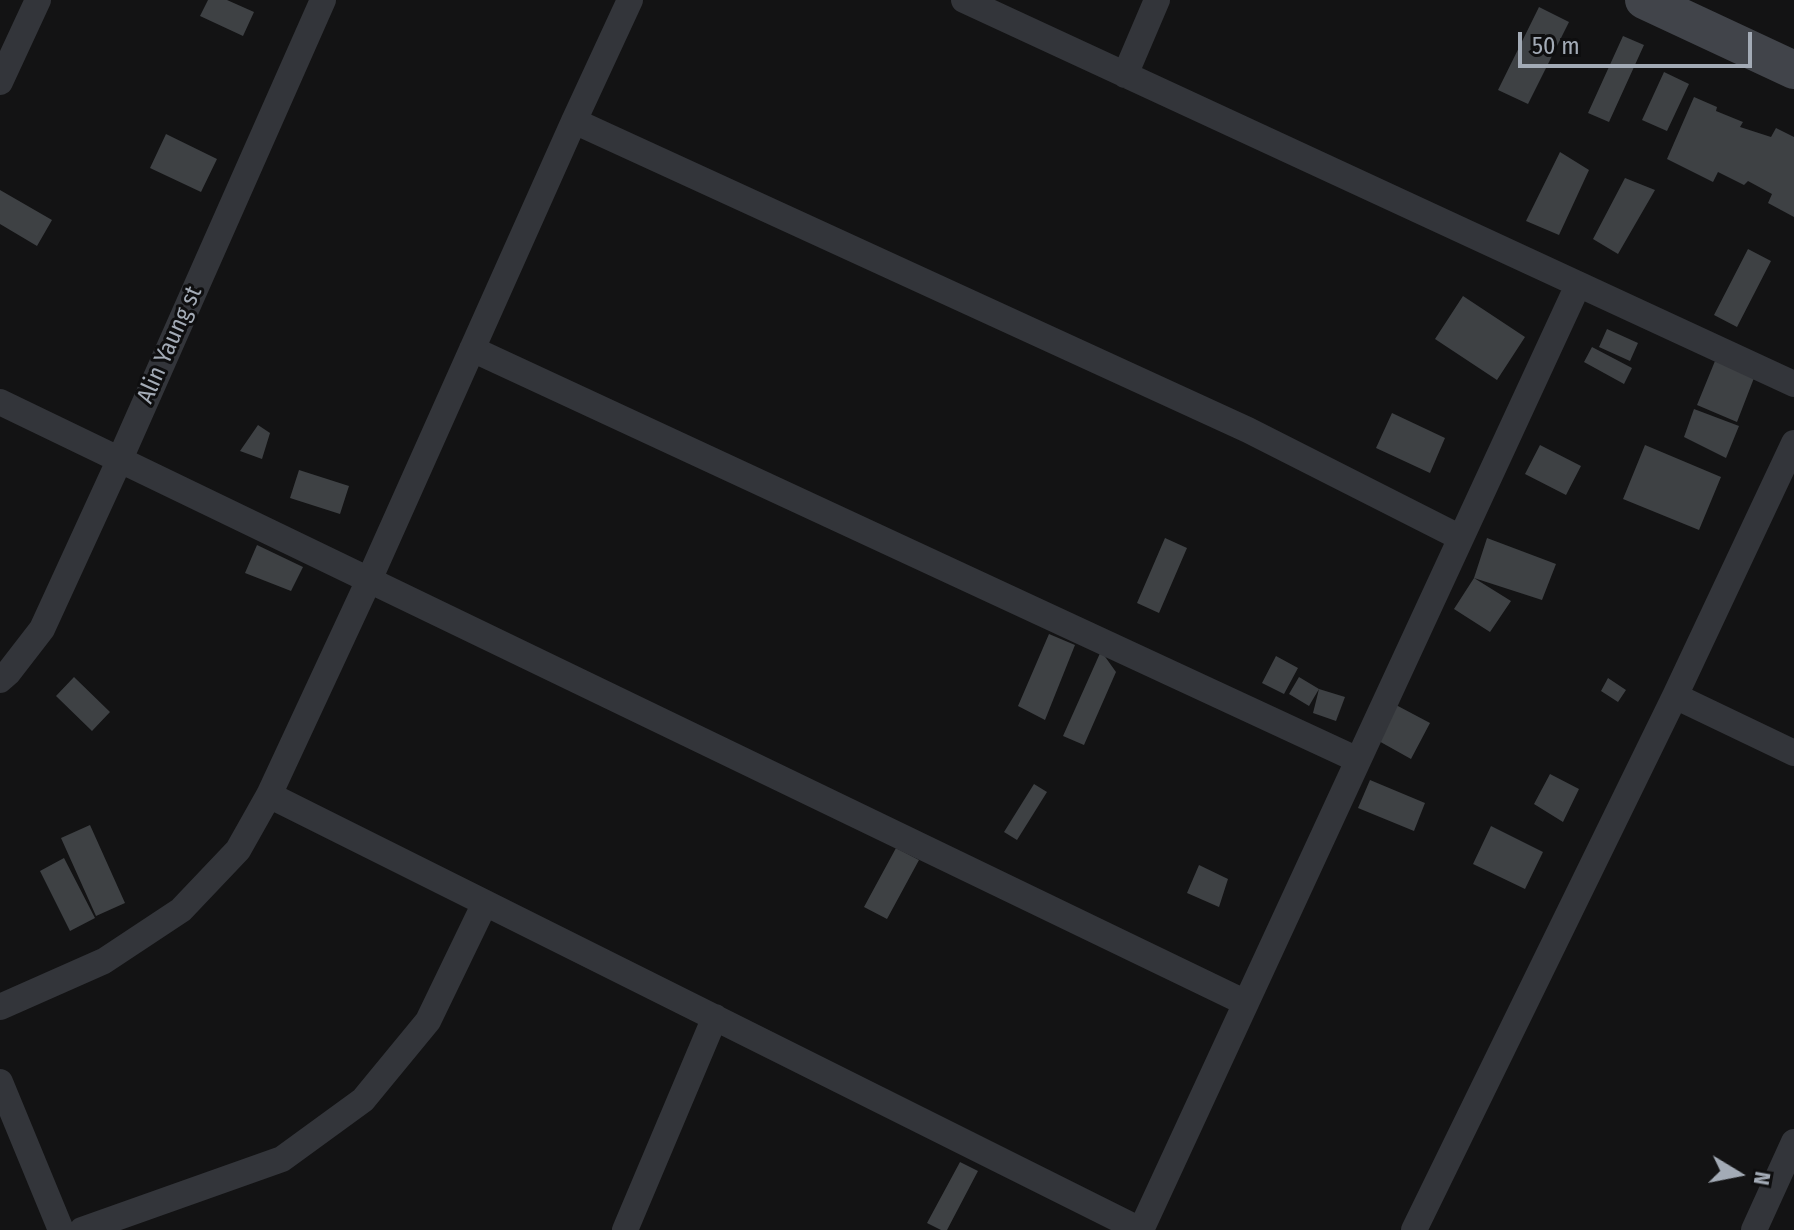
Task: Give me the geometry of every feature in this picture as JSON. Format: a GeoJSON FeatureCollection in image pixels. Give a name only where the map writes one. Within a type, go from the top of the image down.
{"type":"FeatureCollection","features":[{"type":"Feature","properties":{"kind":"main road"},"geometry":{"type":"LineString","coordinates":[[1644,0],[1794,70]]}},
{"type":"Feature","properties":{"kind":"street"},"geometry":{"type":"LineString","coordinates":[[0,82],[38,0]]}},
{"type":"Feature","properties":{"kind":"street","name":"Alin Yaung st"},"geometry":{"type":"LineString","coordinates":[[0,680],[42,629],[323,0]]}},
{"type":"Feature","properties":{"kind":"street"},"geometry":{"type":"LineString","coordinates":[[0,1007],[104,961],[181,910],[238,850],[269,795],[369,580],[630,0]]}},
{"type":"Feature","properties":{"kind":"street"},"geometry":{"type":"LineString","coordinates":[[964,0],[1794,384]]}},
{"type":"Feature","properties":{"kind":"street"},"geometry":{"type":"LineString","coordinates":[[1125,75],[1157,0]]}},
{"type":"Feature","properties":{"kind":"street"},"geometry":{"type":"LineString","coordinates":[[574,121],[1234,424],[1461,538]]}},
{"type":"Feature","properties":{"kind":"street"},"geometry":{"type":"LineString","coordinates":[[269,795],[1148,1228],[1246,1003],[1578,285]]}},
{"type":"Feature","properties":{"kind":"street"},"geometry":{"type":"LineString","coordinates":[[472,349],[1358,760]]}},
{"type":"Feature","properties":{"kind":"street"},"geometry":{"type":"LineString","coordinates":[[0,402],[1246,1003]]}},
{"type":"Feature","properties":{"kind":"street"},"geometry":{"type":"LineString","coordinates":[[1414,1230],[1675,696],[1794,443]]}},
{"type":"Feature","properties":{"kind":"street"},"geometry":{"type":"LineString","coordinates":[[1675,696],[1794,753]]}},
{"type":"Feature","properties":{"kind":"street"},"geometry":{"type":"LineString","coordinates":[[82,1230],[282,1159],[363,1100],[428,1021],[485,903]]}},
{"type":"Feature","properties":{"kind":"street"},"geometry":{"type":"LineString","coordinates":[[625,1230],[715,1017]]}},
{"type":"Feature","properties":{"kind":"street"},"geometry":{"type":"LineString","coordinates":[[0,1082],[61,1230]]}},
{"type":"Feature","properties":{"kind":"street"},"geometry":{"type":"LineString","coordinates":[[1754,1230],[1794,1142]]}},
{"type":"Feature","properties":{"kind":"building"},"geometry":{"type":"Polygon","coordinates":[[[208,0],[227,0],[254,12],[243,36],[200,16],[208,0]]]}},
{"type":"Feature","properties":{"kind":"building"},"geometry":{"type":"Polygon","coordinates":[[[1539,7],[1569,22],[1528,104],[1498,90],[1539,7]]]}},
{"type":"Feature","properties":{"kind":"building"},"geometry":{"type":"Polygon","coordinates":[[[1623,36],[1644,45],[1609,122],[1588,113],[1623,36]]]}},
{"type":"Feature","properties":{"kind":"building"},"geometry":{"type":"Polygon","coordinates":[[[1664,72],[1689,84],[1667,131],[1642,120],[1664,72]]]}},
{"type":"Feature","properties":{"kind":"building"},"geometry":{"type":"Polygon","coordinates":[[[1694,97],[1717,107],[1716,111],[1743,122],[1740,127],[1771,137],[1776,128],[1794,137],[1794,217],[1768,203],[1772,194],[1748,181],[1744,185],[1718,172],[1713,182],[1667,159],[1694,97]]]}},
{"type":"Feature","properties":{"kind":"building"},"geometry":{"type":"Polygon","coordinates":[[[166,134],[217,159],[201,192],[150,168],[166,134]]]}},
{"type":"Feature","properties":{"kind":"building"},"geometry":{"type":"Polygon","coordinates":[[[1560,152],[1589,170],[1559,235],[1526,221],[1560,152]]]}},
{"type":"Feature","properties":{"kind":"building"},"geometry":{"type":"Polygon","coordinates":[[[1625,178],[1655,190],[1618,254],[1593,239],[1625,178]]]}},
{"type":"Feature","properties":{"kind":"building"},"geometry":{"type":"Polygon","coordinates":[[[0,190],[52,220],[37,246],[0,224],[0,190]]]}},
{"type":"Feature","properties":{"kind":"building"},"geometry":{"type":"Polygon","coordinates":[[[1748,249],[1771,261],[1737,327],[1714,315],[1748,249]]]}},
{"type":"Feature","properties":{"kind":"building"},"geometry":{"type":"Polygon","coordinates":[[[1463,296],[1525,337],[1497,380],[1435,339],[1463,296]]]}},
{"type":"Feature","properties":{"kind":"building"},"geometry":{"type":"Polygon","coordinates":[[[1607,329],[1638,343],[1630,361],[1599,347],[1607,329]]]}},
{"type":"Feature","properties":{"kind":"building"},"geometry":{"type":"Polygon","coordinates":[[[1592,347],[1632,368],[1624,384],[1584,362],[1592,347]]]}},
{"type":"Feature","properties":{"kind":"building"},"geometry":{"type":"Polygon","coordinates":[[[1715,361],[1754,378],[1737,422],[1697,405],[1715,361]]]}},
{"type":"Feature","properties":{"kind":"building"},"geometry":{"type":"Polygon","coordinates":[[[1694,409],[1739,426],[1726,458],[1684,437],[1694,409]]]}},
{"type":"Feature","properties":{"kind":"building"},"geometry":{"type":"Polygon","coordinates":[[[1392,413],[1445,438],[1430,473],[1376,448],[1392,413]]]}},
{"type":"Feature","properties":{"kind":"building"},"geometry":{"type":"Polygon","coordinates":[[[258,425],[270,433],[262,459],[240,451],[258,425]]]}},
{"type":"Feature","properties":{"kind":"building"},"geometry":{"type":"Polygon","coordinates":[[[1540,445],[1581,466],[1566,495],[1525,474],[1540,445]]]}},
{"type":"Feature","properties":{"kind":"building"},"geometry":{"type":"Polygon","coordinates":[[[1645,445],[1721,477],[1699,530],[1623,499],[1645,445]]]}},
{"type":"Feature","properties":{"kind":"building"},"geometry":{"type":"Polygon","coordinates":[[[299,470],[349,486],[340,514],[290,498],[299,470]]]}},
{"type":"Feature","properties":{"kind":"building"},"geometry":{"type":"Polygon","coordinates":[[[1165,538],[1187,548],[1159,613],[1137,603],[1165,538]]]}},
{"type":"Feature","properties":{"kind":"building"},"geometry":{"type":"Polygon","coordinates":[[[1487,538],[1556,564],[1542,600],[1474,578],[1487,538]]]}},
{"type":"Feature","properties":{"kind":"building"},"geometry":{"type":"Polygon","coordinates":[[[257,545],[303,567],[291,591],[245,573],[257,545]]]}},
{"type":"Feature","properties":{"kind":"building"},"geometry":{"type":"Polygon","coordinates":[[[1474,578],[1511,601],[1490,632],[1454,609],[1474,578]]]}},
{"type":"Feature","properties":{"kind":"building"},"geometry":{"type":"Polygon","coordinates":[[[1049,634],[1075,645],[1045,720],[1018,706],[1049,634]]]}},
{"type":"Feature","properties":{"kind":"building"},"geometry":{"type":"Polygon","coordinates":[[[1101,651],[1116,672],[1084,745],[1063,736],[1101,651]]]}},
{"type":"Feature","properties":{"kind":"building"},"geometry":{"type":"Polygon","coordinates":[[[1276,656],[1298,668],[1284,694],[1262,683],[1276,656]]]}},
{"type":"Feature","properties":{"kind":"building"},"geometry":{"type":"Polygon","coordinates":[[[74,677],[110,712],[92,731],[56,696],[74,677]]]}},
{"type":"Feature","properties":{"kind":"building"},"geometry":{"type":"Polygon","coordinates":[[[1299,677],[1319,689],[1309,706],[1289,694],[1299,677]]]}},
{"type":"Feature","properties":{"kind":"building"},"geometry":{"type":"Polygon","coordinates":[[[1608,678],[1626,690],[1618,702],[1601,691],[1608,678]]]}},
{"type":"Feature","properties":{"kind":"building"},"geometry":{"type":"Polygon","coordinates":[[[1319,689],[1345,697],[1336,721],[1313,713],[1319,689]]]}},
{"type":"Feature","properties":{"kind":"building"},"geometry":{"type":"Polygon","coordinates":[[[1396,705],[1430,723],[1411,759],[1377,740],[1396,705]]]}},
{"type":"Feature","properties":{"kind":"building"},"geometry":{"type":"Polygon","coordinates":[[[1550,774],[1579,789],[1563,822],[1534,804],[1550,774]]]}},
{"type":"Feature","properties":{"kind":"building"},"geometry":{"type":"Polygon","coordinates":[[[1370,780],[1425,803],[1414,831],[1358,808],[1370,780]]]}},
{"type":"Feature","properties":{"kind":"building"},"geometry":{"type":"Polygon","coordinates":[[[1034,784],[1047,792],[1017,840],[1004,832],[1034,784]]]}},
{"type":"Feature","properties":{"kind":"building"},"geometry":{"type":"Polygon","coordinates":[[[90,825],[125,903],[96,916],[61,838],[90,825]]]}},
{"type":"Feature","properties":{"kind":"building"},"geometry":{"type":"Polygon","coordinates":[[[1491,826],[1543,852],[1525,889],[1473,864],[1491,826]]]}},
{"type":"Feature","properties":{"kind":"building"},"geometry":{"type":"Polygon","coordinates":[[[896,848],[919,860],[887,919],[864,907],[896,848]]]}},
{"type":"Feature","properties":{"kind":"building"},"geometry":{"type":"Polygon","coordinates":[[[64,858],[95,918],[70,931],[40,871],[64,858]]]}},
{"type":"Feature","properties":{"kind":"building"},"geometry":{"type":"Polygon","coordinates":[[[1199,865],[1228,879],[1219,907],[1187,893],[1199,865]]]}},
{"type":"Feature","properties":{"kind":"building"},"geometry":{"type":"Polygon","coordinates":[[[960,1162],[978,1171],[947,1230],[941,1230],[927,1223],[960,1162]]]}}]}
